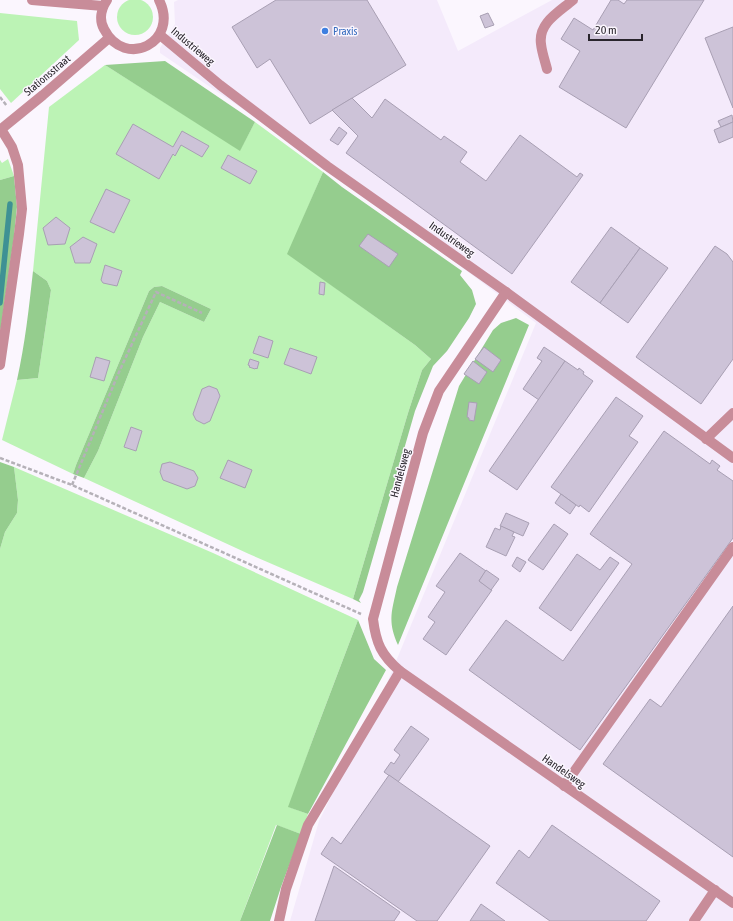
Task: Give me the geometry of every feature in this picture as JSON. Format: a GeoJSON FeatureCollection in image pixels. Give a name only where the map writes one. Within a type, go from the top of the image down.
{"type":"FeatureCollection","features":[{"type":"Feature","properties":{"kind":"street"},"geometry":{"type":"LineString","coordinates":[[32,0],[105,3],[101,15],[102,26],[108,38],[125,49],[145,47],[154,42],[160,35],[165,22],[164,9],[159,0]]}},
{"type":"Feature","properties":{"kind":"street"},"geometry":{"type":"LineString","coordinates":[[547,69],[541,44],[541,35],[547,22],[573,0]]}},
{"type":"Feature","properties":{"kind":"street","name":"Industrieweg"},"geometry":{"type":"LineString","coordinates":[[160,35],[220,84],[327,166],[506,292],[733,458]]}},
{"type":"Feature","properties":{"kind":"street","name":"Stationsstraat"},"geometry":{"type":"LineString","coordinates":[[0,129],[43,95],[108,38]]}},
{"type":"Feature","properties":{"kind":"street"},"geometry":{"type":"LineString","coordinates":[[0,129],[12,147],[17,161],[22,209],[0,365]]}},
{"type":"Feature","properties":{"kind":"street","name":"Handelsweg"},"geometry":{"type":"LineString","coordinates":[[506,292],[439,391],[423,433],[372,619],[375,635],[381,650],[390,662],[400,671],[733,903]]}},
{"type":"Feature","properties":{"kind":"street"},"geometry":{"type":"LineString","coordinates":[[706,439],[733,413]]}},
{"type":"Feature","properties":{"kind":"street"},"geometry":{"type":"LineString","coordinates":[[564,786],[733,547]]}},
{"type":"Feature","properties":{"kind":"street"},"geometry":{"type":"LineString","coordinates":[[279,921],[286,889],[308,825],[400,671]]}},
{"type":"Feature","properties":{"kind":"street"},"geometry":{"type":"LineString","coordinates":[[694,921],[715,890]]}},
{"type":"Feature","properties":{"kind":"path"},"geometry":{"type":"LineString","coordinates":[[72,485],[119,372],[156,292],[202,313]]}},
{"type":"Feature","properties":{"kind":"path"},"geometry":{"type":"LineString","coordinates":[[0,458],[72,485],[372,619]]}},
{"type":"Feature","properties":{"kind":"shaded area"},"geometry":{"type":"Polygon","coordinates":[[[178,0],[437,0],[458,51],[552,0],[733,0],[733,921],[290,921],[319,821],[387,683],[536,323],[327,166],[160,53],[160,48],[175,24],[174,2],[178,0]]]}},
{"type":"Feature","properties":{"kind":"green space"},"geometry":{"type":"Polygon","coordinates":[[[135,-1],[148,4],[153,17],[148,30],[135,35],[122,30],[117,17],[122,4],[135,-1]]]}},
{"type":"Feature","properties":{"kind":"green space"},"geometry":{"type":"Polygon","coordinates":[[[0,13],[77,21],[79,40],[11,103],[0,89],[0,13]]]}},
{"type":"Feature","properties":{"kind":"green space"},"geometry":{"type":"Polygon","coordinates":[[[165,61],[255,122],[240,151],[105,65],[165,61]]]}},
{"type":"Feature","properties":{"kind":"green space"},"geometry":{"type":"Polygon","coordinates":[[[105,65],[240,150],[255,122],[323,172],[288,254],[415,345],[431,359],[422,370],[408,413],[353,599],[249,554],[84,478],[98,451],[143,337],[160,302],[204,322],[211,309],[162,286],[154,287],[149,291],[73,474],[2,440],[17,380],[38,378],[51,290],[47,281],[33,271],[49,107],[105,65]]]}},
{"type":"Feature","properties":{"kind":"green space"},"geometry":{"type":"Polygon","coordinates":[[[8,159],[14,176],[0,180],[0,160],[2,163],[8,159]]]}},
{"type":"Feature","properties":{"kind":"green space"},"geometry":{"type":"Polygon","coordinates":[[[323,172],[462,271],[460,275],[472,290],[476,304],[469,318],[447,351],[433,366],[415,411],[363,592],[359,600],[361,603],[353,599],[408,413],[422,370],[431,359],[415,345],[287,254],[323,172]]]}},
{"type":"Feature","properties":{"kind":"green space"},"geometry":{"type":"Polygon","coordinates":[[[14,176],[17,207],[0,334],[0,180],[14,176]]]}},
{"type":"Feature","properties":{"kind":"green space"},"geometry":{"type":"Polygon","coordinates":[[[33,271],[47,281],[51,290],[38,378],[17,380],[25,339],[33,271]]]}},
{"type":"Feature","properties":{"kind":"green space"},"geometry":{"type":"Polygon","coordinates":[[[162,286],[211,309],[204,322],[160,302],[143,337],[98,451],[84,478],[73,474],[149,291],[154,287],[162,286]]]}},
{"type":"Feature","properties":{"kind":"green space"},"geometry":{"type":"Polygon","coordinates":[[[516,318],[529,325],[398,645],[392,629],[392,610],[397,587],[459,386],[493,330],[501,323],[516,318]]]}},
{"type":"Feature","properties":{"kind":"green space"},"geometry":{"type":"Polygon","coordinates":[[[0,462],[14,467],[18,500],[17,513],[5,532],[0,549],[0,462]]]}},
{"type":"Feature","properties":{"kind":"green space"},"geometry":{"type":"Polygon","coordinates":[[[14,467],[213,553],[358,620],[289,807],[308,814],[301,834],[276,825],[240,921],[0,921],[0,549],[5,532],[17,513],[18,500],[14,467]]]}},
{"type":"Feature","properties":{"kind":"green space"},"geometry":{"type":"Polygon","coordinates":[[[358,620],[374,659],[386,670],[308,814],[288,807],[358,620]]]}},
{"type":"Feature","properties":{"kind":"green space"},"geometry":{"type":"Polygon","coordinates":[[[277,825],[301,834],[270,921],[240,921],[277,825]]]}},
{"type":"Feature","properties":{"kind":"building"},"geometry":{"type":"Polygon","coordinates":[[[276,0],[367,0],[406,65],[310,124],[270,59],[257,68],[232,27],[276,0]]]}},
{"type":"Feature","properties":{"kind":"building"},"geometry":{"type":"Polygon","coordinates":[[[611,0],[618,0],[624,4],[627,0],[704,0],[626,128],[559,87],[580,51],[561,39],[574,18],[593,30],[611,0]]]}},
{"type":"Feature","properties":{"kind":"building"},"geometry":{"type":"Polygon","coordinates":[[[488,13],[494,25],[485,28],[480,16],[488,13]]]}},
{"type":"Feature","properties":{"kind":"building"},"geometry":{"type":"Polygon","coordinates":[[[733,27],[733,108],[705,38],[733,27]]]}},
{"type":"Feature","properties":{"kind":"building"},"geometry":{"type":"Polygon","coordinates":[[[352,98],[372,118],[385,99],[441,140],[444,136],[467,152],[460,162],[486,181],[520,135],[577,177],[580,173],[583,175],[512,274],[346,153],[358,136],[332,110],[352,98]]]}},
{"type":"Feature","properties":{"kind":"building"},"geometry":{"type":"Polygon","coordinates":[[[732,115],[733,122],[721,127],[718,121],[732,115]]]}},
{"type":"Feature","properties":{"kind":"building"},"geometry":{"type":"Polygon","coordinates":[[[733,122],[733,137],[719,143],[714,130],[733,122]]]}},
{"type":"Feature","properties":{"kind":"building"},"geometry":{"type":"Polygon","coordinates":[[[133,124],[173,147],[182,131],[209,146],[202,157],[181,145],[175,156],[173,154],[159,179],[116,154],[133,124]]]}},
{"type":"Feature","properties":{"kind":"building"},"geometry":{"type":"Polygon","coordinates":[[[339,127],[347,133],[338,145],[330,140],[339,127]]]}},
{"type":"Feature","properties":{"kind":"building"},"geometry":{"type":"Polygon","coordinates":[[[228,155],[257,171],[250,184],[221,168],[228,155]]]}},
{"type":"Feature","properties":{"kind":"building"},"geometry":{"type":"Polygon","coordinates":[[[106,189],[130,200],[114,233],[90,222],[106,189]]]}},
{"type":"Feature","properties":{"kind":"building"},"geometry":{"type":"Polygon","coordinates":[[[56,217],[70,228],[65,244],[48,245],[43,228],[56,217]]]}},
{"type":"Feature","properties":{"kind":"building"},"geometry":{"type":"Polygon","coordinates":[[[611,227],[640,248],[600,303],[571,282],[611,227]]]}},
{"type":"Feature","properties":{"kind":"building"},"geometry":{"type":"Polygon","coordinates":[[[368,234],[398,254],[389,267],[359,246],[368,234]]]}},
{"type":"Feature","properties":{"kind":"building"},"geometry":{"type":"Polygon","coordinates":[[[83,237],[97,244],[90,263],[75,263],[70,247],[83,237]]]}},
{"type":"Feature","properties":{"kind":"building"},"geometry":{"type":"Polygon","coordinates":[[[715,246],[727,254],[733,262],[733,359],[701,404],[636,357],[715,246]]]}},
{"type":"Feature","properties":{"kind":"building"},"geometry":{"type":"Polygon","coordinates":[[[640,248],[668,268],[628,323],[600,303],[640,248]]]}},
{"type":"Feature","properties":{"kind":"building"},"geometry":{"type":"Polygon","coordinates":[[[105,265],[122,271],[117,286],[103,283],[101,280],[105,265]]]}},
{"type":"Feature","properties":{"kind":"building"},"geometry":{"type":"Polygon","coordinates":[[[320,282],[325,283],[324,295],[319,294],[320,282]]]}},
{"type":"Feature","properties":{"kind":"building"},"geometry":{"type":"Polygon","coordinates":[[[259,336],[273,341],[268,358],[253,353],[259,336]]]}},
{"type":"Feature","properties":{"kind":"building"},"geometry":{"type":"Polygon","coordinates":[[[484,347],[501,360],[493,372],[475,359],[484,347]]]}},
{"type":"Feature","properties":{"kind":"building"},"geometry":{"type":"Polygon","coordinates":[[[544,347],[565,361],[539,400],[523,389],[542,361],[537,358],[544,347]]]}},
{"type":"Feature","properties":{"kind":"building"},"geometry":{"type":"Polygon","coordinates":[[[290,348],[317,357],[311,374],[284,364],[290,348]]]}},
{"type":"Feature","properties":{"kind":"building"},"geometry":{"type":"Polygon","coordinates":[[[96,357],[110,361],[104,381],[90,377],[96,357]]]}},
{"type":"Feature","properties":{"kind":"building"},"geometry":{"type":"Polygon","coordinates":[[[250,359],[259,362],[257,369],[249,367],[250,366],[248,365],[250,359]]]}},
{"type":"Feature","properties":{"kind":"building"},"geometry":{"type":"Polygon","coordinates":[[[473,361],[487,372],[479,384],[464,374],[473,361]]]}},
{"type":"Feature","properties":{"kind":"building"},"geometry":{"type":"Polygon","coordinates":[[[565,361],[578,370],[579,368],[584,372],[583,374],[593,381],[517,490],[489,471],[565,361]]]}},
{"type":"Feature","properties":{"kind":"building"},"geometry":{"type":"Polygon","coordinates":[[[209,386],[217,389],[220,396],[210,421],[204,424],[196,420],[193,414],[202,389],[209,386]]]}},
{"type":"Feature","properties":{"kind":"building"},"geometry":{"type":"Polygon","coordinates":[[[616,397],[643,416],[629,436],[638,442],[589,512],[580,505],[579,507],[551,487],[616,397]]]}},
{"type":"Feature","properties":{"kind":"building"},"geometry":{"type":"Polygon","coordinates":[[[469,402],[477,403],[474,421],[469,420],[467,417],[469,402]]]}},
{"type":"Feature","properties":{"kind":"building"},"geometry":{"type":"Polygon","coordinates":[[[131,427],[142,431],[136,451],[124,447],[131,427]]]}},
{"type":"Feature","properties":{"kind":"building"},"geometry":{"type":"Polygon","coordinates":[[[664,431],[710,464],[712,460],[720,466],[717,470],[733,481],[733,538],[580,750],[469,670],[506,620],[563,661],[632,564],[590,534],[664,431]]]}},
{"type":"Feature","properties":{"kind":"building"},"geometry":{"type":"Polygon","coordinates":[[[228,460],[252,470],[245,488],[220,478],[228,460]]]}},
{"type":"Feature","properties":{"kind":"building"},"geometry":{"type":"Polygon","coordinates":[[[170,462],[194,471],[198,478],[195,486],[187,489],[163,480],[160,472],[162,464],[170,462]]]}},
{"type":"Feature","properties":{"kind":"building"},"geometry":{"type":"Polygon","coordinates":[[[561,494],[576,505],[570,514],[555,503],[561,494]]]}},
{"type":"Feature","properties":{"kind":"building"},"geometry":{"type":"Polygon","coordinates":[[[506,513],[529,523],[523,536],[500,526],[506,513]]]}},
{"type":"Feature","properties":{"kind":"building"},"geometry":{"type":"Polygon","coordinates":[[[554,524],[568,534],[543,570],[528,560],[554,524]]]}},
{"type":"Feature","properties":{"kind":"building"},"geometry":{"type":"Polygon","coordinates":[[[501,526],[514,532],[512,536],[515,537],[506,556],[486,547],[495,528],[500,530],[501,526]]]}},
{"type":"Feature","properties":{"kind":"building"},"geometry":{"type":"Polygon","coordinates":[[[460,553],[486,571],[479,581],[492,590],[446,655],[423,639],[435,622],[428,617],[445,592],[436,586],[460,553]]]}},
{"type":"Feature","properties":{"kind":"building"},"geometry":{"type":"Polygon","coordinates":[[[577,554],[600,570],[610,557],[619,563],[571,631],[539,608],[577,554]]]}},
{"type":"Feature","properties":{"kind":"building"},"geometry":{"type":"Polygon","coordinates":[[[517,557],[526,562],[520,572],[512,566],[517,557]]]}},
{"type":"Feature","properties":{"kind":"building"},"geometry":{"type":"Polygon","coordinates":[[[486,570],[499,579],[491,590],[479,581],[486,570]]]}},
{"type":"Feature","properties":{"kind":"building"},"geometry":{"type":"Polygon","coordinates":[[[733,606],[733,857],[603,764],[650,699],[661,707],[733,606]]]}},
{"type":"Feature","properties":{"kind":"building"},"geometry":{"type":"Polygon","coordinates":[[[411,726],[429,739],[398,782],[384,772],[391,762],[394,764],[400,755],[394,750],[411,726]]]}},
{"type":"Feature","properties":{"kind":"building"},"geometry":{"type":"Polygon","coordinates":[[[389,775],[490,846],[437,921],[417,921],[321,854],[332,837],[341,844],[389,775]]]}},
{"type":"Feature","properties":{"kind":"building"},"geometry":{"type":"Polygon","coordinates":[[[552,825],[660,901],[646,921],[550,921],[496,883],[519,850],[529,858],[552,825]]]}},
{"type":"Feature","properties":{"kind":"building"},"geometry":{"type":"Polygon","coordinates":[[[334,866],[400,912],[394,921],[315,921],[334,866]]]}},
{"type":"Feature","properties":{"kind":"building"},"geometry":{"type":"Polygon","coordinates":[[[481,904],[505,921],[470,921],[481,904]]]}},
{"type":"Feature","properties":{"kind":"waterway"},"geometry":{"type":"LineString","coordinates":[[0,303],[10,204]]}},
{"type":"Feature","properties":{"kind":"place","name":"Praxis"},"geometry":{"type":"Point","coordinates":[325,31]}}]}
